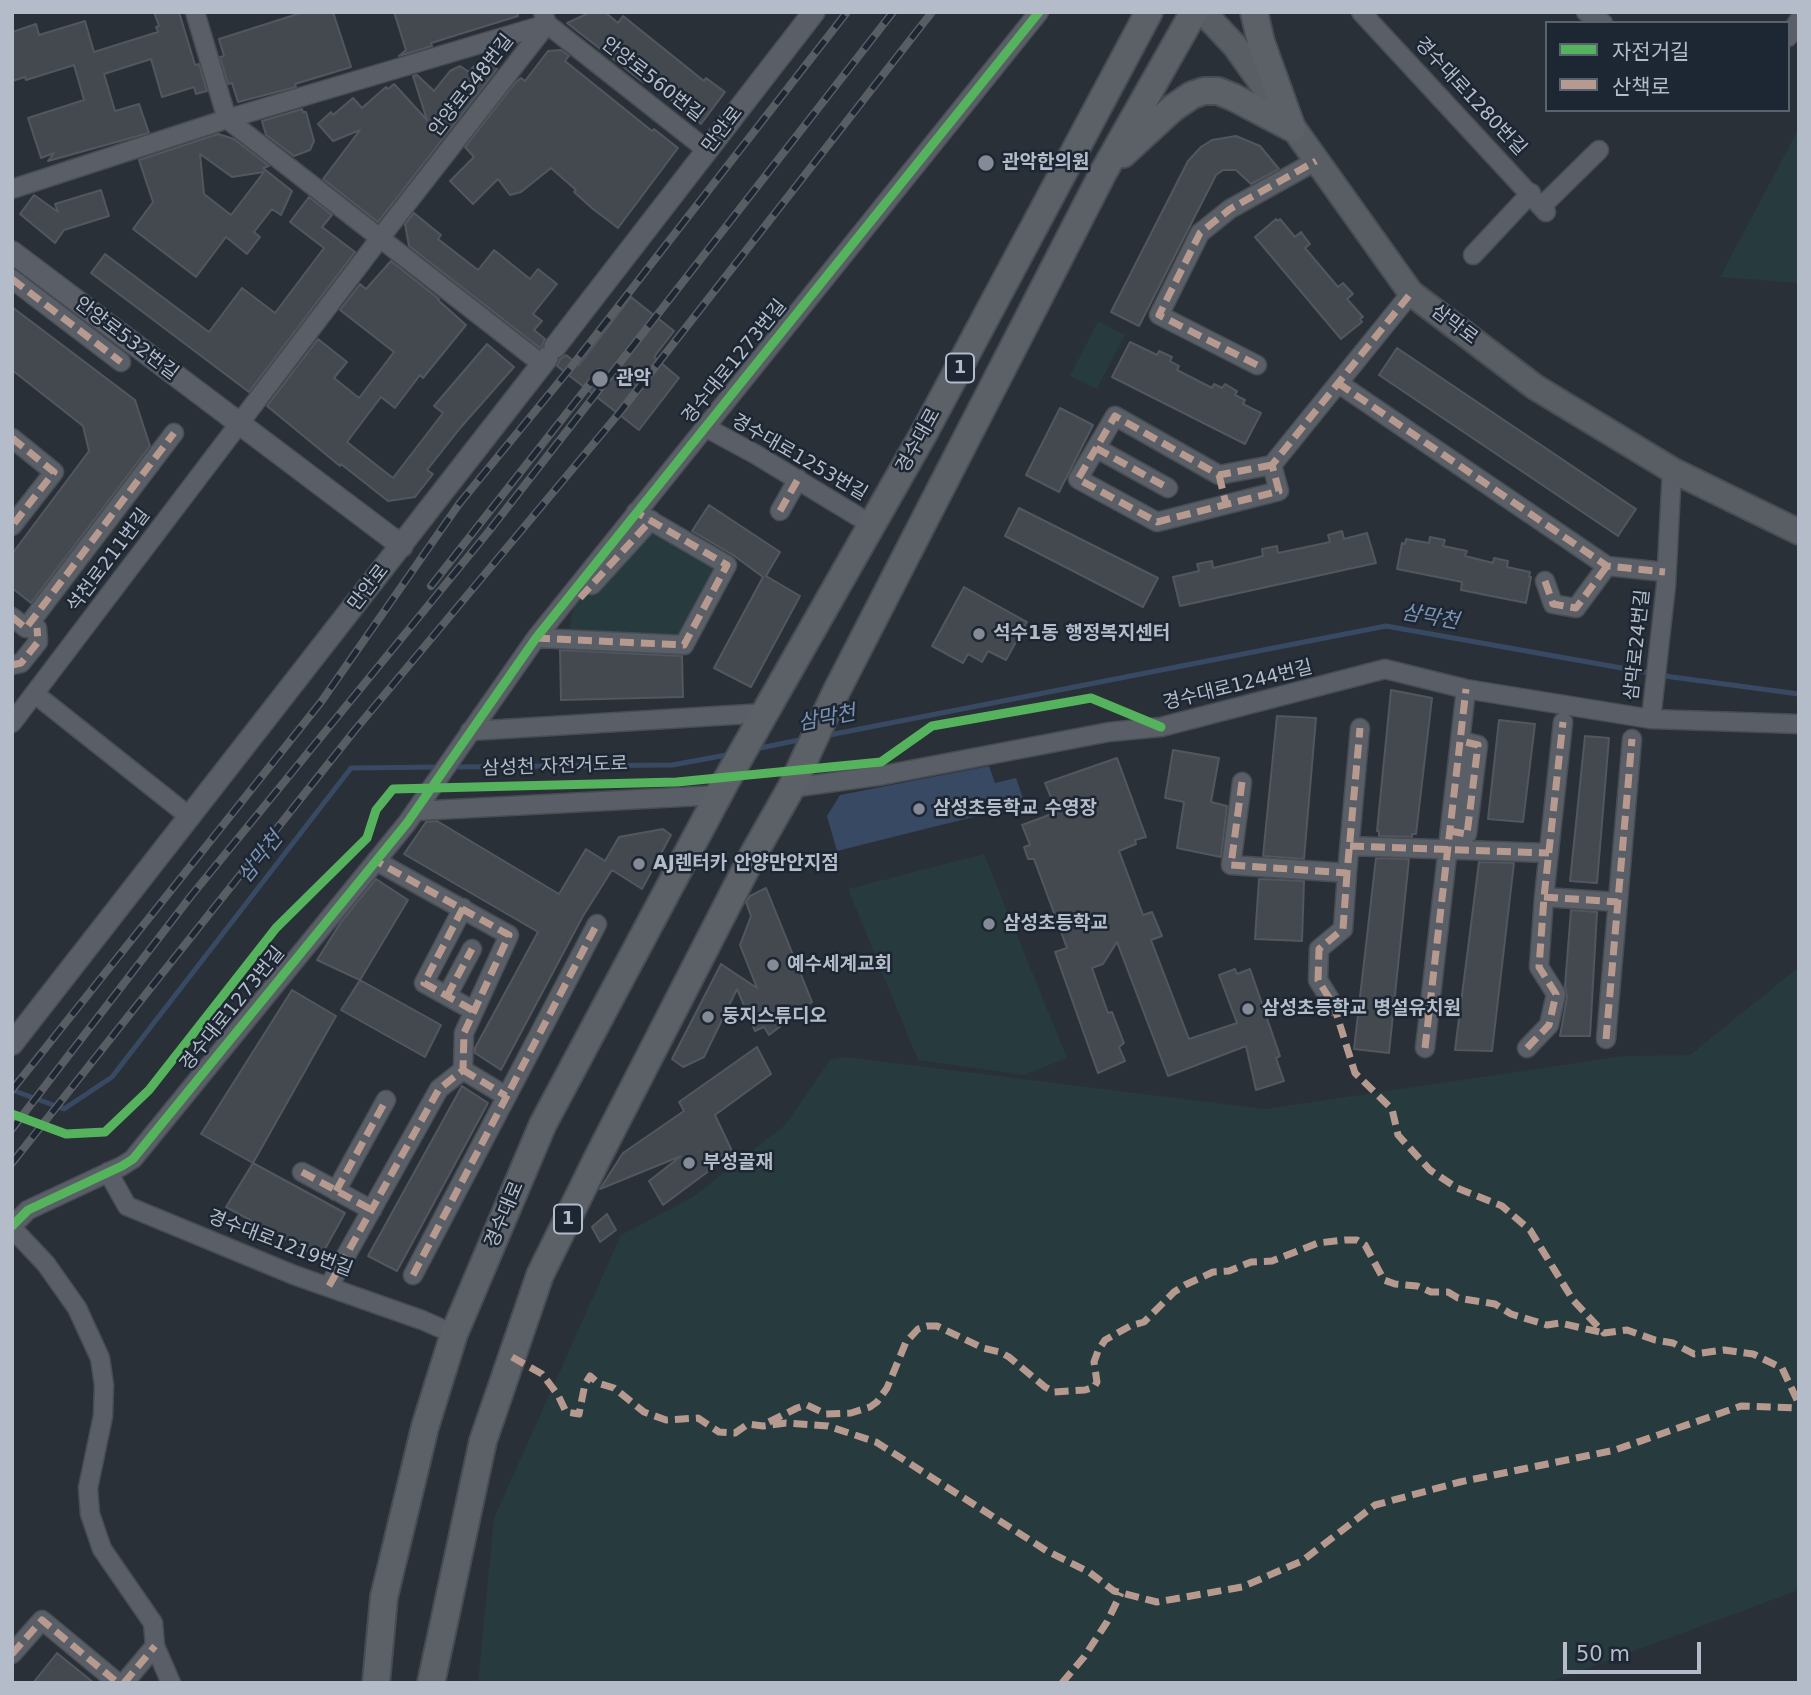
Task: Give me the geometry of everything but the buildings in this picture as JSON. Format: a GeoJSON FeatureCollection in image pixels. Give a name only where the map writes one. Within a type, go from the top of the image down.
{"type":"FeatureCollection","features":[{"type":"Feature","properties":{"kind":"main road","name":"경수대로"},"geometry":{"type":"LineString","coordinates":[[791,788],[836,692],[1104,171],[1194,12]]}},
{"type":"Feature","properties":{"kind":"main road","name":"삼막로"},"geometry":{"type":"LineString","coordinates":[[1203,12],[1235,46],[1411,293],[1535,387],[1672,470],[1799,531]]}},
{"type":"Feature","properties":{"kind":"main road"},"geometry":{"type":"LineString","coordinates":[[1254,12],[1261,43],[1292,128]]}},
{"type":"Feature","properties":{"kind":"main road","name":"경수대로"},"geometry":{"type":"LineString","coordinates":[[764,716],[925,433],[1143,15]]}},
{"type":"Feature","properties":{"kind":"main road"},"geometry":{"type":"LineString","coordinates":[[1104,171],[1174,108],[1192,95],[1205,91],[1218,91],[1233,97],[1292,128]]}},
{"type":"Feature","properties":{"kind":"main road","name":"1"},"geometry":{"type":"LineString","coordinates":[[722,788],[764,716]]}},
{"type":"Feature","properties":{"kind":"main road","name":"경수대로"},"geometry":{"type":"LineString","coordinates":[[376,1683],[384,1597],[425,1427],[454,1334],[543,1124],[722,788]]}},
{"type":"Feature","properties":{"kind":"main road","name":"1"},"geometry":{"type":"LineString","coordinates":[[431,1683],[483,1441],[540,1275],[753,855],[791,788]]}},
{"type":"Feature","properties":{"kind":"street"},"geometry":{"type":"LineString","coordinates":[[195,12],[227,119],[380,239],[548,356]]}},
{"type":"Feature","properties":{"kind":"street","name":"만안로"},"geometry":{"type":"LineString","coordinates":[[12,1044],[402,546],[814,12]]}},
{"type":"Feature","properties":{"kind":"street","name":"경수대로1273번길"},"geometry":{"type":"LineString","coordinates":[[12,1227],[28,1210],[133,1158],[418,808],[536,638],[643,516],[705,427],[1039,12]]}},
{"type":"Feature","properties":{"kind":"street","name":"경수대로1280번길"},"geometry":{"type":"LineString","coordinates":[[1362,12],[1540,204]]}},
{"type":"Feature","properties":{"kind":"street","name":"안양로548번길"},"geometry":{"type":"LineString","coordinates":[[227,119],[545,18]]}},
{"type":"Feature","properties":{"kind":"street","name":"안양로548번길"},"geometry":{"type":"LineString","coordinates":[[380,239],[545,18]]}},
{"type":"Feature","properties":{"kind":"street","name":"안양로560번길"},"geometry":{"type":"LineString","coordinates":[[545,18],[707,150]]}},
{"type":"Feature","properties":{"kind":"street"},"geometry":{"type":"LineString","coordinates":[[12,190],[227,119]]}},
{"type":"Feature","properties":{"kind":"street"},"geometry":{"type":"LineString","coordinates":[[1473,255],[1540,204],[1600,150]]}},
{"type":"Feature","properties":{"kind":"street"},"geometry":{"type":"LineString","coordinates":[[1257,365],[1159,315],[1200,233],[1230,209],[1316,161]]}},
{"type":"Feature","properties":{"kind":"street"},"geometry":{"type":"LineString","coordinates":[[239,425],[380,239]]}},
{"type":"Feature","properties":{"kind":"street","name":"안양로532번길"},"geometry":{"type":"LineString","coordinates":[[12,253],[402,546]]}},
{"type":"Feature","properties":{"kind":"street"},"geometry":{"type":"LineString","coordinates":[[12,279],[121,362]]}},
{"type":"Feature","properties":{"kind":"street"},"geometry":{"type":"LineString","coordinates":[[1272,465],[1279,491],[1157,522],[1078,479],[1115,416],[1219,475],[1272,465],[1411,293]]}},
{"type":"Feature","properties":{"kind":"street"},"geometry":{"type":"LineString","coordinates":[[1338,383],[1607,566],[1665,572]]}},
{"type":"Feature","properties":{"kind":"street","name":"석천로211번길"},"geometry":{"type":"LineString","coordinates":[[12,723],[239,425]]}},
{"type":"Feature","properties":{"kind":"street","name":"경수대로1253번길"},"geometry":{"type":"LineString","coordinates":[[705,427],[798,479],[872,525]]}},
{"type":"Feature","properties":{"kind":"street"},"geometry":{"type":"LineString","coordinates":[[12,617],[26,628],[174,433]]}},
{"type":"Feature","properties":{"kind":"street"},"geometry":{"type":"LineString","coordinates":[[12,438],[54,472],[12,526]]}},
{"type":"Feature","properties":{"kind":"street"},"geometry":{"type":"LineString","coordinates":[[1096,448],[1168,488]]}},
{"type":"Feature","properties":{"kind":"street","name":"삼막로24번길"},"geometry":{"type":"LineString","coordinates":[[1672,470],[1666,585],[1651,719],[1799,724]]}},
{"type":"Feature","properties":{"kind":"street"},"geometry":{"type":"LineString","coordinates":[[1219,475],[1226,504]]}},
{"type":"Feature","properties":{"kind":"street"},"geometry":{"type":"LineString","coordinates":[[780,510],[798,479]]}},
{"type":"Feature","properties":{"kind":"street"},"geometry":{"type":"LineString","coordinates":[[536,638],[684,645],[727,565],[643,516],[574,606]]}},
{"type":"Feature","properties":{"kind":"street"},"geometry":{"type":"LineString","coordinates":[[1545,581],[1553,604],[1576,608],[1607,566]]}},
{"type":"Feature","properties":{"kind":"street"},"geometry":{"type":"LineString","coordinates":[[12,665],[21,663],[38,642],[37,628]]}},
{"type":"Feature","properties":{"kind":"street","name":"경수대로1244번길"},"geometry":{"type":"LineString","coordinates":[[791,788],[884,775],[1109,732],[1161,727],[1385,669],[1466,688],[1651,719]]}},
{"type":"Feature","properties":{"kind":"street"},"geometry":{"type":"LineString","coordinates":[[1425,1048],[1466,688]]}},
{"type":"Feature","properties":{"kind":"street"},"geometry":{"type":"LineString","coordinates":[[35,694],[190,817]]}},
{"type":"Feature","properties":{"kind":"street"},"geometry":{"type":"LineString","coordinates":[[467,735],[764,716]]}},
{"type":"Feature","properties":{"kind":"street"},"geometry":{"type":"LineString","coordinates":[[1527,1048],[1549,1025],[1556,994],[1539,967],[1563,722]]}},
{"type":"Feature","properties":{"kind":"street"},"geometry":{"type":"LineString","coordinates":[[1334,1006],[1318,980],[1319,949],[1343,929],[1360,728]]}},
{"type":"Feature","properties":{"kind":"street"},"geometry":{"type":"LineString","coordinates":[[1606,1039],[1632,739]]}},
{"type":"Feature","properties":{"kind":"street"},"geometry":{"type":"LineString","coordinates":[[1242,782],[1231,865],[1348,873]]}},
{"type":"Feature","properties":{"kind":"street"},"geometry":{"type":"LineString","coordinates":[[418,808],[722,788]]}},
{"type":"Feature","properties":{"kind":"street"},"geometry":{"type":"LineString","coordinates":[[1350,846],[1549,853]]}},
{"type":"Feature","properties":{"kind":"street"},"geometry":{"type":"LineString","coordinates":[[376,861],[509,935],[464,1033],[463,1070]]}},
{"type":"Feature","properties":{"kind":"street"},"geometry":{"type":"LineString","coordinates":[[1544,897],[1618,902]]}},
{"type":"Feature","properties":{"kind":"street"},"geometry":{"type":"LineString","coordinates":[[463,908],[424,983],[474,1011]]}},
{"type":"Feature","properties":{"kind":"street"},"geometry":{"type":"LineString","coordinates":[[413,1275],[597,923]]}},
{"type":"Feature","properties":{"kind":"street"},"geometry":{"type":"LineString","coordinates":[[447,996],[472,949]]}},
{"type":"Feature","properties":{"kind":"street"},"geometry":{"type":"LineString","coordinates":[[463,1070],[506,1096]]}},
{"type":"Feature","properties":{"kind":"street"},"geometry":{"type":"LineString","coordinates":[[329,1286],[439,1089],[463,1070]]}},
{"type":"Feature","properties":{"kind":"street"},"geometry":{"type":"LineString","coordinates":[[336,1191],[386,1100]]}},
{"type":"Feature","properties":{"kind":"street","name":"경수대로1219번길"},"geometry":{"type":"LineString","coordinates":[[108,1172],[127,1206],[294,1275],[454,1334]]}},
{"type":"Feature","properties":{"kind":"street"},"geometry":{"type":"LineString","coordinates":[[302,1172],[372,1210]]}},
{"type":"Feature","properties":{"kind":"street"},"geometry":{"type":"LineString","coordinates":[[12,1227],[46,1264],[77,1308],[100,1358],[104,1385],[103,1416],[88,1488],[90,1514],[102,1549],[153,1623],[155,1646],[171,1683]]}},
{"type":"Feature","properties":{"kind":"street"},"geometry":{"type":"LineString","coordinates":[[12,1654],[42,1620],[121,1683],[155,1646]]}},
{"type":"Feature","properties":{"kind":"green space"},"geometry":{"type":"Polygon","coordinates":[[[1799,128],[1799,283],[1720,277],[1799,128]]]}},
{"type":"Feature","properties":{"kind":"green space"},"geometry":{"type":"Polygon","coordinates":[[[1098,321],[1125,335],[1097,389],[1070,376],[1098,321]]]}},
{"type":"Feature","properties":{"kind":"green space"},"geometry":{"type":"Polygon","coordinates":[[[651,520],[727,565],[684,645],[567,638],[574,606],[651,520]]]}},
{"type":"Feature","properties":{"kind":"green space"},"geometry":{"type":"Polygon","coordinates":[[[984,854],[1067,1058],[1024,1075],[918,1060],[848,889],[984,854]]]}},
{"type":"Feature","properties":{"kind":"green space"},"geometry":{"type":"Polygon","coordinates":[[[1799,967],[1799,1590],[1547,1683],[478,1683],[494,1518],[621,1235],[691,1198],[785,1125],[830,1060],[845,1057],[1265,1109],[1624,1056],[1690,1055],[1799,967]]]}},
{"type":"Feature","properties":{"kind":"water","name":"삼성초등학교 수영장"},"geometry":{"type":"Polygon","coordinates":[[[989,766],[995,783],[1016,778],[1025,804],[837,851],[827,816],[840,795],[989,766]]]}},
{"type":"Feature","properties":{"kind":"waterway","name":"삼막천"},"geometry":{"type":"LineString","coordinates":[[824,736],[1386,626],[1672,677],[1799,694]]}},
{"type":"Feature","properties":{"kind":"waterway","name":"삼막천"},"geometry":{"type":"LineString","coordinates":[[755,749],[804,739]]}},
{"type":"Feature","properties":{"kind":"waterway","name":"삼막천"},"geometry":{"type":"LineString","coordinates":[[453,767],[672,765],[732,754]]}},
{"type":"Feature","properties":{"kind":"waterway","name":"삼막천"},"geometry":{"type":"LineString","coordinates":[[12,1090],[64,1109],[112,1077],[351,768],[439,767]]}},
{"type":"Feature","properties":{"kind":"railway"},"geometry":{"type":"LineString","coordinates":[[12,1090],[321,702],[459,504],[568,371],[847,12]]}},
{"type":"Feature","properties":{"kind":"railway"},"geometry":{"type":"LineString","coordinates":[[12,1129],[191,896],[489,531],[893,12]]}},
{"type":"Feature","properties":{"kind":"railway"},"geometry":{"type":"LineString","coordinates":[[12,1163],[355,730],[620,412],[932,12]]}},
{"type":"Feature","properties":{"kind":"railway"},"geometry":{"type":"LineString","coordinates":[[431,586],[599,372]]}},
{"type":"Feature","properties":{"kind":"marked path"},"geometry":{"type":"LineString","coordinates":[[1257,365],[1159,315],[1200,233],[1230,209],[1316,161]]}},
{"type":"Feature","properties":{"kind":"marked path"},"geometry":{"type":"LineString","coordinates":[[12,279],[121,362]]}},
{"type":"Feature","properties":{"kind":"marked path"},"geometry":{"type":"LineString","coordinates":[[1272,465],[1219,475],[1115,416],[1078,479],[1157,522],[1279,491],[1272,465],[1411,293]]}},
{"type":"Feature","properties":{"kind":"marked path"},"geometry":{"type":"LineString","coordinates":[[1338,383],[1607,566],[1665,572]]}},
{"type":"Feature","properties":{"kind":"marked path"},"geometry":{"type":"LineString","coordinates":[[12,617],[26,628],[174,433]]}},
{"type":"Feature","properties":{"kind":"marked path"},"geometry":{"type":"LineString","coordinates":[[12,438],[54,472],[12,526]]}},
{"type":"Feature","properties":{"kind":"marked path"},"geometry":{"type":"LineString","coordinates":[[1096,448],[1168,488]]}},
{"type":"Feature","properties":{"kind":"marked path"},"geometry":{"type":"LineString","coordinates":[[1219,475],[1226,504]]}},
{"type":"Feature","properties":{"kind":"marked path"},"geometry":{"type":"LineString","coordinates":[[780,511],[798,479]]}},
{"type":"Feature","properties":{"kind":"marked path"},"geometry":{"type":"LineString","coordinates":[[536,638],[684,645],[727,565],[636,512]]}},
{"type":"Feature","properties":{"kind":"marked path"},"geometry":{"type":"LineString","coordinates":[[580,598],[651,520]]}},
{"type":"Feature","properties":{"kind":"marked path"},"geometry":{"type":"LineString","coordinates":[[1545,581],[1553,604],[1576,608],[1607,566]]}},
{"type":"Feature","properties":{"kind":"marked path"},"geometry":{"type":"LineString","coordinates":[[12,665],[21,663],[38,642],[37,628]]}},
{"type":"Feature","properties":{"kind":"marked path"},"geometry":{"type":"LineString","coordinates":[[1425,1048],[1466,689]]}},
{"type":"Feature","properties":{"kind":"marked path"},"geometry":{"type":"LineString","coordinates":[[1527,1048],[1549,1025],[1556,994],[1539,967],[1563,722]]}},
{"type":"Feature","properties":{"kind":"marked path"},"geometry":{"type":"LineString","coordinates":[[1242,782],[1231,865],[1347,873],[1360,728]]}},
{"type":"Feature","properties":{"kind":"marked path"},"geometry":{"type":"LineString","coordinates":[[1606,1039],[1632,739]]}},
{"type":"Feature","properties":{"kind":"marked path"},"geometry":{"type":"LineString","coordinates":[[1450,831],[1467,834],[1478,745],[1461,741]]}},
{"type":"Feature","properties":{"kind":"marked path"},"geometry":{"type":"LineString","coordinates":[[1350,846],[1549,853]]}},
{"type":"Feature","properties":{"kind":"marked path"},"geometry":{"type":"LineString","coordinates":[[329,1286],[439,1089],[463,1070],[464,1033],[509,935],[376,861]]}},
{"type":"Feature","properties":{"kind":"marked path"},"geometry":{"type":"LineString","coordinates":[[1347,873],[1343,929],[1319,949],[1318,980],[1334,1006],[1355,1073],[1392,1109],[1398,1135],[1430,1170],[1457,1188],[1502,1206],[1530,1230],[1573,1300],[1604,1333],[1627,1330],[1673,1343],[1694,1354],[1724,1350],[1753,1354],[1782,1368],[1799,1404]]}},
{"type":"Feature","properties":{"kind":"marked path"},"geometry":{"type":"LineString","coordinates":[[1544,897],[1618,902]]}},
{"type":"Feature","properties":{"kind":"marked path"},"geometry":{"type":"LineString","coordinates":[[463,908],[424,983],[474,1011]]}},
{"type":"Feature","properties":{"kind":"marked path"},"geometry":{"type":"LineString","coordinates":[[413,1275],[597,924]]}},
{"type":"Feature","properties":{"kind":"marked path"},"geometry":{"type":"LineString","coordinates":[[447,996],[472,949]]}},
{"type":"Feature","properties":{"kind":"marked path"},"geometry":{"type":"LineString","coordinates":[[463,1070],[506,1096]]}},
{"type":"Feature","properties":{"kind":"marked path"},"geometry":{"type":"LineString","coordinates":[[336,1191],[386,1100]]}},
{"type":"Feature","properties":{"kind":"marked path"},"geometry":{"type":"LineString","coordinates":[[302,1172],[372,1210]]}},
{"type":"Feature","properties":{"kind":"marked path"},"geometry":{"type":"LineString","coordinates":[[769,1422],[807,1405],[826,1414],[851,1413],[870,1407],[887,1388],[906,1342],[918,1329],[927,1326],[937,1326],[983,1348],[1000,1352],[1054,1392],[1085,1390],[1094,1387],[1097,1382],[1094,1362],[1105,1340],[1130,1326],[1144,1322],[1174,1292],[1185,1285],[1213,1272],[1229,1271],[1251,1262],[1272,1261],[1318,1243],[1345,1240],[1357,1240],[1365,1245],[1384,1280],[1395,1284],[1417,1286],[1431,1292],[1448,1292],[1458,1298],[1495,1304],[1511,1314],[1547,1325],[1560,1323],[1604,1333]]}},
{"type":"Feature","properties":{"kind":"marked path"},"geometry":{"type":"LineString","coordinates":[[512,1357],[542,1374],[558,1395],[566,1412],[579,1414],[585,1384],[590,1376],[598,1383],[614,1388],[644,1412],[666,1420],[698,1418],[719,1432],[735,1433],[748,1424],[828,1426],[876,1442],[1047,1551],[1089,1572],[1114,1591],[1157,1602],[1242,1587],[1302,1561],[1375,1505],[1460,1482],[1615,1450],[1741,1406],[1799,1408]]}},
{"type":"Feature","properties":{"kind":"marked path"},"geometry":{"type":"LineString","coordinates":[[1062,1683],[1084,1657],[1107,1622],[1121,1593]]}},
{"type":"Feature","properties":{"kind":"marked path"},"geometry":{"type":"LineString","coordinates":[[12,1654],[42,1620],[118,1683]]}},
{"type":"Feature","properties":{"kind":"marked path"},"geometry":{"type":"LineString","coordinates":[[124,1683],[155,1646]]}},
{"type":"Feature","properties":{"kind":"cycle path"},"geometry":{"type":"LineString","coordinates":[[12,1226],[28,1210],[133,1159],[407,823],[536,638],[1039,12]]}},
{"type":"Feature","properties":{"kind":"cycle path","name":"삼성천 자전거도로"},"geometry":{"type":"LineString","coordinates":[[12,1114],[66,1134],[105,1132],[149,1090],[276,928],[367,838],[376,810],[393,789],[677,782],[881,762],[932,726],[1091,698],[1161,727]]}},
{"type":"Feature","properties":{"kind":"place","name":"관악한의원"},"geometry":{"type":"Point","coordinates":[986,163]}},
{"type":"Feature","properties":{"kind":"place","name":"관악"},"geometry":{"type":"Point","coordinates":[600,379]}},
{"type":"Feature","properties":{"kind":"place","name":"석수1동 행정복지센터"},"geometry":{"type":"Point","coordinates":[979,634]}},
{"type":"Feature","properties":{"kind":"place","name":"삼성초등학교 수영장"},"geometry":{"type":"Point","coordinates":[919,809]}},
{"type":"Feature","properties":{"kind":"place","name":"AJ렌터카 안양만안지점"},"geometry":{"type":"Point","coordinates":[639,864]}},
{"type":"Feature","properties":{"kind":"place","name":"삼성초등학교"},"geometry":{"type":"Point","coordinates":[989,924]}},
{"type":"Feature","properties":{"kind":"place","name":"예수세계교회"},"geometry":{"type":"Point","coordinates":[773,965]}},
{"type":"Feature","properties":{"kind":"place","name":"삼성초등학교 병설유치원"},"geometry":{"type":"Point","coordinates":[1248,1009]}},
{"type":"Feature","properties":{"kind":"place","name":"둥지스튜디오"},"geometry":{"type":"Point","coordinates":[708,1017]}},
{"type":"Feature","properties":{"kind":"place","name":"부성골재"},"geometry":{"type":"Point","coordinates":[689,1163]}}]}
